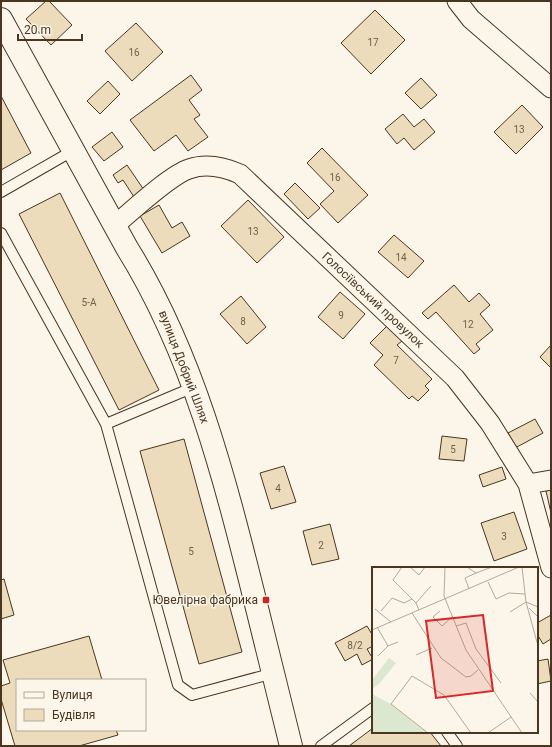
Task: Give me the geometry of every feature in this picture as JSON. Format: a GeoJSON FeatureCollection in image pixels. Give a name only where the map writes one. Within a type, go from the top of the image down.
{"type":"FeatureCollection","features":[{"type":"Feature","properties":{"kind":"street"},"geometry":{"type":"LineString","coordinates":[[457,1],[471,20],[551,88]]}},
{"type":"Feature","properties":{"kind":"street","name":"вулиця Добрий Шлях"},"geometry":{"type":"LineString","coordinates":[[1,19],[149,284],[168,322],[194,387],[240,539],[291,746]]}},
{"type":"Feature","properties":{"kind":"street","name":"Голосіївський провулок"},"geometry":{"type":"LineString","coordinates":[[115,225],[175,176],[189,169],[209,165],[225,168],[240,174],[455,378],[490,423],[528,484],[551,568]]}},
{"type":"Feature","properties":{"kind":"street"},"geometry":{"type":"LineString","coordinates":[[528,484],[551,480]]}},
{"type":"Feature","properties":{"kind":"lane"},"geometry":{"type":"LineString","coordinates":[[1,192],[74,150]]}},
{"type":"Feature","properties":{"kind":"lane"},"geometry":{"type":"LineString","coordinates":[[1,233],[106,424],[178,685],[192,695],[274,673]]}},
{"type":"Feature","properties":{"kind":"lane"},"geometry":{"type":"LineString","coordinates":[[106,424],[194,387]]}},
{"type":"Feature","properties":{"kind":"lane"},"geometry":{"type":"LineString","coordinates":[[321,746],[372,709]]}},
{"type":"Feature","properties":{"kind":"lane"},"geometry":{"type":"LineString","coordinates":[[448,733],[457,746]]}},
{"type":"Feature","properties":{"kind":"building"},"geometry":{"type":"Polygon","coordinates":[[[46,1],[49,1],[72,25],[51,45],[26,19],[46,1]]]}},
{"type":"Feature","properties":{"kind":"building"},"geometry":{"type":"Polygon","coordinates":[[[375,10],[405,40],[371,74],[341,43],[375,10]]]}},
{"type":"Feature","properties":{"kind":"building"},"geometry":{"type":"Polygon","coordinates":[[[136,23],[163,52],[132,81],[105,51],[136,23]]]}},
{"type":"Feature","properties":{"kind":"building"},"geometry":{"type":"Polygon","coordinates":[[[191,75],[202,90],[189,100],[200,115],[194,119],[208,137],[188,151],[176,135],[154,151],[130,120],[191,75]]]}},
{"type":"Feature","properties":{"kind":"building"},"geometry":{"type":"Polygon","coordinates":[[[421,78],[437,95],[421,109],[405,93],[421,78]]]}},
{"type":"Feature","properties":{"kind":"building"},"geometry":{"type":"Polygon","coordinates":[[[108,81],[120,94],[100,114],[87,101],[108,81]]]}},
{"type":"Feature","properties":{"kind":"building"},"geometry":{"type":"Polygon","coordinates":[[[1,96],[31,153],[1,170],[1,96]]]}},
{"type":"Feature","properties":{"kind":"building"},"geometry":{"type":"Polygon","coordinates":[[[522,105],[543,127],[516,154],[494,132],[522,105]]]}},
{"type":"Feature","properties":{"kind":"building"},"geometry":{"type":"Polygon","coordinates":[[[403,114],[414,127],[424,119],[435,132],[414,150],[404,138],[397,144],[385,129],[403,114]]]}},
{"type":"Feature","properties":{"kind":"building"},"geometry":{"type":"Polygon","coordinates":[[[112,132],[123,147],[104,161],[92,147],[112,132]]]}},
{"type":"Feature","properties":{"kind":"building"},"geometry":{"type":"Polygon","coordinates":[[[322,148],[368,195],[338,223],[320,204],[334,191],[307,163],[322,148]]]}},
{"type":"Feature","properties":{"kind":"building"},"geometry":{"type":"Polygon","coordinates":[[[127,165],[144,190],[134,197],[123,180],[118,183],[113,175],[127,165]]]}},
{"type":"Feature","properties":{"kind":"building"},"geometry":{"type":"Polygon","coordinates":[[[295,183],[320,208],[308,219],[284,194],[295,183]]]}},
{"type":"Feature","properties":{"kind":"building"},"geometry":{"type":"Polygon","coordinates":[[[60,193],[159,390],[119,410],[19,214],[60,193]]]}},
{"type":"Feature","properties":{"kind":"building"},"geometry":{"type":"Polygon","coordinates":[[[248,200],[284,237],[257,263],[221,226],[248,200]]]}},
{"type":"Feature","properties":{"kind":"building"},"geometry":{"type":"Polygon","coordinates":[[[159,205],[172,228],[182,222],[190,236],[162,253],[140,216],[159,205]]]}},
{"type":"Feature","properties":{"kind":"building"},"geometry":{"type":"Polygon","coordinates":[[[394,235],[424,261],[408,278],[378,252],[394,235]]]}},
{"type":"Feature","properties":{"kind":"building"},"geometry":{"type":"Polygon","coordinates":[[[454,285],[469,302],[479,293],[490,305],[480,314],[493,330],[476,344],[480,349],[474,354],[436,312],[428,319],[422,313],[454,285]]]}},
{"type":"Feature","properties":{"kind":"building"},"geometry":{"type":"Polygon","coordinates":[[[340,292],[365,314],[343,339],[318,317],[340,292]]]}},
{"type":"Feature","properties":{"kind":"building"},"geometry":{"type":"Polygon","coordinates":[[[241,296],[266,327],[247,344],[220,314],[241,296]]]}},
{"type":"Feature","properties":{"kind":"building"},"geometry":{"type":"Polygon","coordinates":[[[387,326],[402,341],[397,345],[432,379],[425,386],[429,390],[418,401],[412,396],[409,399],[374,365],[383,355],[370,343],[387,326]]]}},
{"type":"Feature","properties":{"kind":"building"},"geometry":{"type":"Polygon","coordinates":[[[551,345],[551,368],[540,357],[551,345]]]}},
{"type":"Feature","properties":{"kind":"building"},"geometry":{"type":"Polygon","coordinates":[[[535,419],[543,433],[515,448],[508,433],[535,419]]]}},
{"type":"Feature","properties":{"kind":"building"},"geometry":{"type":"Polygon","coordinates":[[[442,436],[467,439],[464,461],[439,459],[442,436]]]}},
{"type":"Feature","properties":{"kind":"building"},"geometry":{"type":"Polygon","coordinates":[[[184,439],[242,652],[199,664],[140,451],[184,439]]]}},
{"type":"Feature","properties":{"kind":"building"},"geometry":{"type":"Polygon","coordinates":[[[284,466],[296,502],[271,509],[260,473],[284,466]]]}},
{"type":"Feature","properties":{"kind":"building"},"geometry":{"type":"Polygon","coordinates":[[[502,467],[506,479],[483,487],[479,475],[502,467]]]}},
{"type":"Feature","properties":{"kind":"building"},"geometry":{"type":"Polygon","coordinates":[[[551,490],[551,513],[546,491],[551,490]]]}},
{"type":"Feature","properties":{"kind":"building"},"geometry":{"type":"Polygon","coordinates":[[[514,512],[527,549],[494,561],[481,523],[514,512]]]}},
{"type":"Feature","properties":{"kind":"building"},"geometry":{"type":"Polygon","coordinates":[[[330,524],[339,559],[312,565],[303,531],[330,524]]]}},
{"type":"Feature","properties":{"kind":"building"},"geometry":{"type":"Polygon","coordinates":[[[4,579],[14,615],[1,619],[1,580],[4,579]]]}},
{"type":"Feature","properties":{"kind":"building"},"geometry":{"type":"Polygon","coordinates":[[[551,615],[551,639],[543,644],[538,636],[538,622],[551,615]]]}},
{"type":"Feature","properties":{"kind":"building"},"geometry":{"type":"Polygon","coordinates":[[[367,626],[372,634],[372,646],[367,649],[372,660],[362,665],[357,654],[345,661],[335,643],[367,626]]]}},
{"type":"Feature","properties":{"kind":"building"},"geometry":{"type":"Polygon","coordinates":[[[89,636],[102,679],[16,679],[16,731],[116,731],[118,735],[79,746],[15,746],[1,699],[1,686],[10,683],[3,660],[89,636]]]}},
{"type":"Feature","properties":{"kind":"building"},"geometry":{"type":"Polygon","coordinates":[[[548,659],[551,681],[538,684],[538,661],[548,659]]]}},
{"type":"Feature","properties":{"kind":"building"},"geometry":{"type":"Polygon","coordinates":[[[372,729],[372,733],[431,733],[441,746],[349,746],[372,729]]]}},
{"type":"Feature","properties":{"kind":"place","name":"Ювелірна фабрика"},"geometry":{"type":"Point","coordinates":[266,600]}}]}
